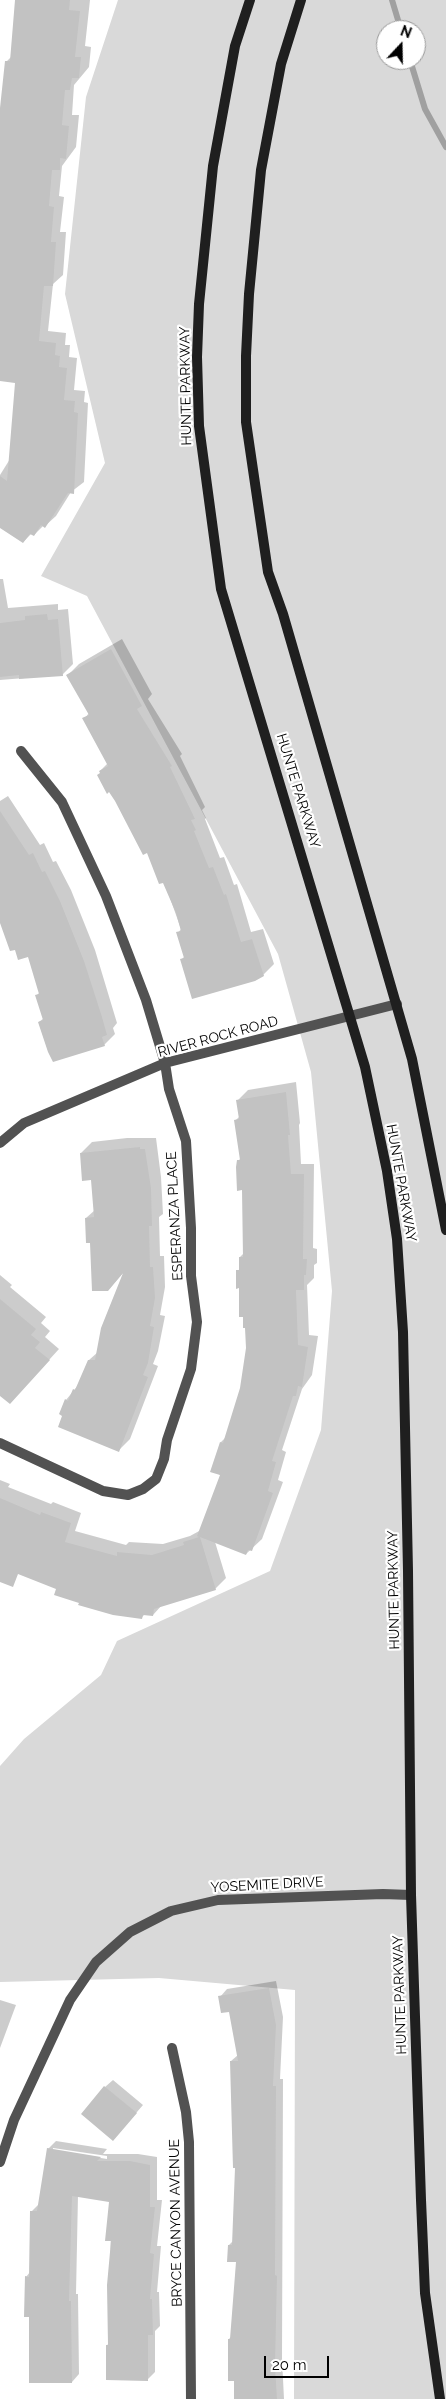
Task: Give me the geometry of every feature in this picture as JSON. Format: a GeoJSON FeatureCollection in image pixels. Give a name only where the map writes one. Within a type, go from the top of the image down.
{"type":"FeatureCollection","features":[{"type":"Feature","properties":{"kind":"main road","name":"HUNTE PARKWAY"},"geometry":{"type":"LineString","coordinates":[[250,0],[235,46],[213,166],[199,304],[197,357],[198,426],[222,589],[365,1067],[386,1171],[397,1239],[403,1332],[408,1561],[411,1895],[424,2293],[440,2399]]}},
{"type":"Feature","properties":{"kind":"main road"},"geometry":{"type":"LineString","coordinates":[[301,0],[281,64],[261,170],[249,294],[246,356],[246,422],[268,572],[286,624],[412,1059],[446,1230]]}},
{"type":"Feature","properties":{"kind":"street","name":"ESPERANZA PLACE"},"geometry":{"type":"LineString","coordinates":[[0,1444],[103,1491],[128,1495],[143,1489],[156,1479],[164,1459],[167,1440],[191,1369],[197,1322],[191,1276],[191,1228],[186,1141],[169,1089],[165,1063],[146,1000],[106,896],[62,802],[21,751]]}},
{"type":"Feature","properties":{"kind":"street","name":"RIVER ROCK ROAD"},"geometry":{"type":"LineString","coordinates":[[0,1143],[24,1123],[165,1063],[397,1004]]}},
{"type":"Feature","properties":{"kind":"street","name":"YOSEMITE DRIVE"},"geometry":{"type":"LineString","coordinates":[[0,2162],[14,2120],[70,2000],[96,1962],[130,1932],[171,1911],[218,1900],[383,1894],[411,1895]]}},
{"type":"Feature","properties":{"kind":"street","name":"BRYCE CANYON AVENUE"},"geometry":{"type":"LineString","coordinates":[[172,2048],[186,2112],[189,2142],[191,2399]]}},
{"type":"Feature","properties":{"kind":"shaded area"},"geometry":{"type":"Polygon","coordinates":[[[118,0],[446,0],[446,2399],[294,2399],[295,1990],[159,1978],[0,1982],[0,1766],[24,1739],[101,1675],[117,1641],[270,1571],[321,1430],[332,1291],[311,1072],[278,954],[87,596],[41,576],[105,463],[65,294],[86,97],[118,0]]]}},
{"type":"Feature","properties":{"kind":"building"},"geometry":{"type":"Polygon","coordinates":[[[15,0],[70,0],[69,10],[80,11],[75,57],[81,57],[79,78],[72,78],[70,90],[65,90],[62,125],[69,126],[66,159],[60,158],[60,170],[52,170],[49,206],[54,207],[51,242],[56,242],[53,286],[44,286],[39,341],[56,343],[55,355],[60,356],[59,367],[67,368],[64,400],[75,401],[74,412],[78,413],[74,494],[68,493],[45,528],[41,525],[34,536],[30,534],[23,543],[0,528],[0,476],[7,481],[15,383],[0,381],[0,108],[5,61],[10,61],[15,0]]]}},
{"type":"Feature","properties":{"kind":"building"},"geometry":{"type":"Polygon","coordinates":[[[47,614],[48,620],[58,619],[63,676],[19,679],[19,675],[0,677],[0,623],[25,620],[25,616],[47,614]]]}},
{"type":"Feature","properties":{"kind":"building"},"geometry":{"type":"Polygon","coordinates":[[[111,649],[142,706],[137,709],[172,766],[170,767],[195,819],[191,820],[196,830],[194,831],[209,868],[213,867],[224,895],[226,894],[241,942],[252,939],[264,976],[255,981],[192,999],[180,959],[184,958],[176,932],[181,931],[176,913],[163,883],[159,884],[147,853],[143,855],[115,801],[109,792],[107,794],[97,775],[100,773],[99,771],[108,766],[82,718],[89,715],[66,675],[111,649]]]}},
{"type":"Feature","properties":{"kind":"building"},"geometry":{"type":"Polygon","coordinates":[[[0,811],[29,855],[33,853],[42,872],[45,871],[60,901],[84,961],[102,1017],[107,1035],[102,1037],[105,1046],[53,1062],[48,1052],[38,1022],[43,1020],[35,995],[39,994],[28,957],[18,960],[15,950],[10,951],[0,923],[0,811]]]}},
{"type":"Feature","properties":{"kind":"building"},"geometry":{"type":"Polygon","coordinates":[[[286,1092],[291,1174],[304,1174],[303,1259],[307,1259],[306,1275],[304,1275],[304,1290],[296,1290],[298,1345],[308,1347],[302,1387],[298,1386],[296,1396],[293,1396],[272,1461],[276,1462],[268,1491],[273,1493],[252,1551],[248,1550],[246,1555],[200,1537],[216,1590],[154,1609],[153,1616],[143,1615],[142,1619],[113,1615],[78,1605],[79,1603],[54,1595],[56,1589],[18,1574],[13,1587],[0,1582],[0,1498],[40,1515],[41,1512],[71,1523],[65,1542],[117,1556],[117,1552],[152,1555],[184,1545],[183,1542],[199,1537],[197,1536],[220,1475],[210,1472],[220,1442],[223,1443],[240,1388],[246,1348],[243,1317],[239,1317],[239,1288],[236,1289],[236,1270],[239,1270],[239,1257],[243,1257],[242,1190],[237,1191],[236,1167],[237,1160],[240,1160],[234,1120],[239,1119],[236,1100],[286,1092]]]}},
{"type":"Feature","properties":{"kind":"building"},"geometry":{"type":"Polygon","coordinates":[[[140,1147],[140,1149],[145,1149],[151,1188],[152,1226],[149,1226],[150,1267],[153,1267],[155,1298],[150,1326],[154,1327],[148,1363],[143,1375],[148,1377],[119,1452],[58,1427],[62,1416],[59,1414],[65,1399],[68,1401],[73,1389],[75,1390],[88,1360],[95,1360],[101,1328],[123,1273],[108,1291],[92,1291],[90,1243],[86,1243],[85,1218],[94,1217],[91,1180],[82,1181],[80,1153],[140,1147]]]}},
{"type":"Feature","properties":{"kind":"building"},"geometry":{"type":"Polygon","coordinates":[[[0,1299],[36,1329],[31,1335],[40,1342],[35,1348],[50,1360],[10,1404],[0,1396],[0,1299]]]}},
{"type":"Feature","properties":{"kind":"building"},"geometry":{"type":"Polygon","coordinates":[[[269,1988],[276,2025],[273,2086],[276,2086],[275,2275],[277,2276],[275,2366],[277,2399],[234,2399],[234,2381],[228,2381],[228,2339],[230,2339],[236,2262],[227,2262],[228,2245],[232,2245],[235,2168],[233,2168],[230,2061],[238,2061],[229,2012],[221,2013],[218,1996],[269,1988]]]}},
{"type":"Feature","properties":{"kind":"building"},"geometry":{"type":"Polygon","coordinates":[[[104,2086],[137,2113],[113,2141],[81,2114],[104,2086]]]}},
{"type":"Feature","properties":{"kind":"building"},"geometry":{"type":"Polygon","coordinates":[[[47,2148],[101,2157],[97,2161],[130,2161],[150,2165],[150,2207],[155,2207],[150,2253],[154,2254],[150,2299],[152,2299],[153,2335],[148,2335],[148,2381],[106,2380],[106,2345],[108,2345],[107,2285],[111,2241],[105,2241],[109,2202],[72,2196],[69,2301],[71,2301],[72,2383],[29,2383],[29,2317],[24,2317],[25,2276],[29,2277],[30,2211],[37,2211],[47,2148]]]}},
{"type":"Feature","properties":{"kind":"waterway"},"geometry":{"type":"LineString","coordinates":[[392,0],[398,20]]}},
{"type":"Feature","properties":{"kind":"waterway"},"geometry":{"type":"LineString","coordinates":[[413,70],[425,109],[446,147]]}}]}
